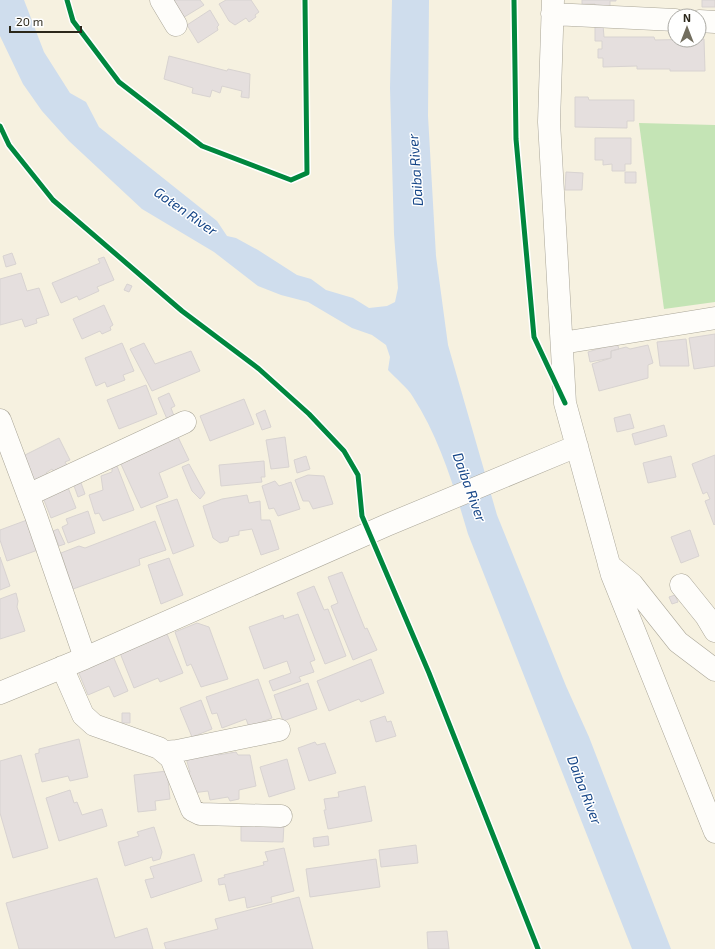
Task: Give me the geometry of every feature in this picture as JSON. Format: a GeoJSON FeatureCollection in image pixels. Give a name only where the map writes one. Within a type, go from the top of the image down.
{"type":"FeatureCollection","features":[{"type":"Feature","properties":{"kind":"street"},"geometry":{"type":"LineString","coordinates":[[161,0],[176,25]]}},
{"type":"Feature","properties":{"kind":"street"},"geometry":{"type":"LineString","coordinates":[[667,19],[552,7],[549,122],[565,403],[570,449],[609,565],[715,832]]}},
{"type":"Feature","properties":{"kind":"street"},"geometry":{"type":"LineString","coordinates":[[562,343],[715,318]]}},
{"type":"Feature","properties":{"kind":"street"},"geometry":{"type":"LineString","coordinates":[[0,420],[85,658]]}},
{"type":"Feature","properties":{"kind":"street"},"geometry":{"type":"LineString","coordinates":[[28,495],[185,422]]}},
{"type":"Feature","properties":{"kind":"street"},"geometry":{"type":"LineString","coordinates":[[0,693],[62,668],[387,525],[570,449]]}},
{"type":"Feature","properties":{"kind":"street"},"geometry":{"type":"LineString","coordinates":[[609,565],[632,584],[678,642],[715,670]]}},
{"type":"Feature","properties":{"kind":"street"},"geometry":{"type":"LineString","coordinates":[[681,585],[706,616],[715,631]]}},
{"type":"Feature","properties":{"kind":"street"},"geometry":{"type":"LineString","coordinates":[[62,668],[83,715],[94,725],[140,740],[159,748],[171,758],[176,767],[192,810],[200,814],[281,816]]}},
{"type":"Feature","properties":{"kind":"street"},"geometry":{"type":"LineString","coordinates":[[164,752],[177,751],[279,730]]}},
{"type":"Feature","properties":{"kind":"green space"},"geometry":{"type":"Polygon","coordinates":[[[639,123],[715,125],[715,302],[664,309],[639,123]]]}},
{"type":"Feature","properties":{"kind":"water"},"geometry":{"type":"Polygon","coordinates":[[[0,0],[24,0],[44,52],[70,93],[86,102],[99,127],[217,221],[227,236],[236,238],[258,250],[297,275],[311,279],[326,290],[353,298],[369,308],[387,306],[395,302],[398,288],[394,234],[390,88],[392,0],[429,0],[428,116],[436,256],[448,345],[497,515],[566,686],[589,737],[671,949],[632,949],[468,534],[452,481],[439,446],[423,413],[411,393],[388,370],[390,357],[386,345],[372,335],[352,328],[308,302],[281,295],[258,286],[214,252],[142,209],[69,141],[42,111],[23,84],[0,36],[0,0]]]}},
{"type":"Feature","properties":{"kind":"building"},"geometry":{"type":"Polygon","coordinates":[[[168,0],[200,0],[204,5],[181,19],[168,0]]]}},
{"type":"Feature","properties":{"kind":"building"},"geometry":{"type":"Polygon","coordinates":[[[226,0],[251,0],[259,12],[255,15],[256,17],[249,22],[246,18],[235,25],[229,21],[219,4],[226,0]]]}},
{"type":"Feature","properties":{"kind":"building"},"geometry":{"type":"Polygon","coordinates":[[[582,0],[616,1],[610,1],[610,7],[595,7],[595,4],[582,4],[582,0]]]}},
{"type":"Feature","properties":{"kind":"building"},"geometry":{"type":"Polygon","coordinates":[[[702,0],[715,0],[715,7],[702,7],[702,0]]]}},
{"type":"Feature","properties":{"kind":"building"},"geometry":{"type":"Polygon","coordinates":[[[210,10],[219,25],[217,27],[218,30],[198,43],[187,25],[210,10]]]}},
{"type":"Feature","properties":{"kind":"building"},"geometry":{"type":"Polygon","coordinates":[[[595,25],[603,25],[604,37],[654,37],[655,40],[667,40],[667,48],[704,48],[705,71],[637,69],[637,66],[603,67],[603,58],[598,58],[598,49],[602,49],[602,41],[595,41],[595,25]]]}},
{"type":"Feature","properties":{"kind":"building"},"geometry":{"type":"Polygon","coordinates":[[[169,56],[227,71],[228,69],[250,74],[249,98],[241,97],[242,91],[222,86],[220,93],[212,90],[210,97],[192,93],[193,88],[164,79],[169,56]]]}},
{"type":"Feature","properties":{"kind":"building"},"geometry":{"type":"Polygon","coordinates":[[[575,97],[588,97],[589,100],[634,100],[634,121],[627,121],[627,128],[575,127],[575,97]]]}},
{"type":"Feature","properties":{"kind":"building"},"geometry":{"type":"Polygon","coordinates":[[[595,138],[631,138],[631,164],[625,164],[625,171],[612,171],[612,164],[603,165],[603,160],[595,160],[595,138]]]}},
{"type":"Feature","properties":{"kind":"building"},"geometry":{"type":"Polygon","coordinates":[[[566,172],[583,173],[582,190],[565,190],[566,172]]]}},
{"type":"Feature","properties":{"kind":"building"},"geometry":{"type":"Polygon","coordinates":[[[625,172],[636,172],[636,183],[625,183],[625,172]]]}},
{"type":"Feature","properties":{"kind":"building"},"geometry":{"type":"Polygon","coordinates":[[[12,253],[16,264],[6,267],[3,256],[12,253]]]}},
{"type":"Feature","properties":{"kind":"building"},"geometry":{"type":"Polygon","coordinates":[[[104,257],[114,280],[97,287],[99,291],[79,300],[77,296],[61,303],[52,283],[100,263],[98,259],[104,257]]]}},
{"type":"Feature","properties":{"kind":"building"},"geometry":{"type":"Polygon","coordinates":[[[21,273],[27,291],[39,288],[49,315],[36,319],[37,323],[25,327],[22,319],[0,325],[0,279],[21,273]]]}},
{"type":"Feature","properties":{"kind":"building"},"geometry":{"type":"Polygon","coordinates":[[[127,284],[132,286],[129,292],[124,290],[127,284]]]}},
{"type":"Feature","properties":{"kind":"building"},"geometry":{"type":"Polygon","coordinates":[[[104,305],[113,325],[110,327],[111,330],[102,334],[100,331],[82,339],[73,319],[104,305]]]}},
{"type":"Feature","properties":{"kind":"building"},"geometry":{"type":"Polygon","coordinates":[[[715,334],[715,366],[694,369],[689,338],[715,334]]]}},
{"type":"Feature","properties":{"kind":"building"},"geometry":{"type":"Polygon","coordinates":[[[686,339],[689,366],[660,366],[657,342],[686,339]]]}},
{"type":"Feature","properties":{"kind":"building"},"geometry":{"type":"Polygon","coordinates":[[[122,343],[134,371],[123,375],[125,380],[107,387],[105,382],[96,386],[85,358],[122,343]]]}},
{"type":"Feature","properties":{"kind":"building"},"geometry":{"type":"Polygon","coordinates":[[[144,343],[155,364],[191,351],[200,371],[152,391],[130,349],[144,343]]]}},
{"type":"Feature","properties":{"kind":"building"},"geometry":{"type":"Polygon","coordinates":[[[617,343],[619,349],[611,351],[611,358],[590,362],[588,352],[617,343]]]}},
{"type":"Feature","properties":{"kind":"building"},"geometry":{"type":"Polygon","coordinates":[[[648,345],[653,363],[648,365],[648,378],[599,391],[592,364],[611,358],[611,351],[626,347],[630,349],[648,345]]]}},
{"type":"Feature","properties":{"kind":"building"},"geometry":{"type":"Polygon","coordinates":[[[146,385],[157,414],[119,429],[107,400],[146,385]]]}},
{"type":"Feature","properties":{"kind":"building"},"geometry":{"type":"Polygon","coordinates":[[[169,393],[175,406],[171,408],[174,416],[167,419],[158,398],[169,393]]]}},
{"type":"Feature","properties":{"kind":"building"},"geometry":{"type":"Polygon","coordinates":[[[244,399],[254,424],[210,441],[200,416],[244,399]]]}},
{"type":"Feature","properties":{"kind":"building"},"geometry":{"type":"Polygon","coordinates":[[[265,410],[271,427],[262,430],[256,414],[265,410]]]}},
{"type":"Feature","properties":{"kind":"building"},"geometry":{"type":"Polygon","coordinates":[[[630,414],[634,428],[617,432],[614,418],[630,414]]]}},
{"type":"Feature","properties":{"kind":"building"},"geometry":{"type":"Polygon","coordinates":[[[664,425],[667,436],[635,445],[632,434],[664,425]]]}},
{"type":"Feature","properties":{"kind":"building"},"geometry":{"type":"Polygon","coordinates":[[[177,435],[189,460],[159,473],[168,497],[141,508],[120,462],[177,435]]]}},
{"type":"Feature","properties":{"kind":"building"},"geometry":{"type":"Polygon","coordinates":[[[285,437],[289,467],[271,469],[266,440],[285,437]]]}},
{"type":"Feature","properties":{"kind":"building"},"geometry":{"type":"Polygon","coordinates":[[[59,438],[70,460],[65,462],[68,467],[55,474],[52,469],[46,473],[49,477],[35,484],[19,458],[59,438]]]}},
{"type":"Feature","properties":{"kind":"building"},"geometry":{"type":"Polygon","coordinates":[[[715,455],[714,525],[705,501],[710,499],[707,492],[703,494],[692,464],[715,455]]]}},
{"type":"Feature","properties":{"kind":"building"},"geometry":{"type":"Polygon","coordinates":[[[306,456],[310,469],[297,473],[294,460],[306,456]]]}},
{"type":"Feature","properties":{"kind":"building"},"geometry":{"type":"Polygon","coordinates":[[[671,456],[676,477],[648,483],[643,463],[671,456]]]}},
{"type":"Feature","properties":{"kind":"building"},"geometry":{"type":"Polygon","coordinates":[[[264,461],[265,477],[261,477],[262,482],[221,486],[219,465],[264,461]]]}},
{"type":"Feature","properties":{"kind":"building"},"geometry":{"type":"Polygon","coordinates":[[[189,464],[205,493],[200,499],[192,491],[182,467],[189,464]]]}},
{"type":"Feature","properties":{"kind":"building"},"geometry":{"type":"Polygon","coordinates":[[[117,466],[134,510],[103,521],[99,513],[95,514],[89,495],[103,490],[101,476],[112,472],[112,468],[117,466]]]}},
{"type":"Feature","properties":{"kind":"building"},"geometry":{"type":"Polygon","coordinates":[[[308,475],[324,476],[333,504],[313,509],[309,501],[303,501],[295,480],[308,475]]]}},
{"type":"Feature","properties":{"kind":"building"},"geometry":{"type":"Polygon","coordinates":[[[80,480],[85,494],[78,497],[73,483],[80,480]]]}},
{"type":"Feature","properties":{"kind":"building"},"geometry":{"type":"Polygon","coordinates":[[[275,481],[279,486],[291,482],[300,509],[278,516],[274,508],[269,509],[262,486],[275,481]]]}},
{"type":"Feature","properties":{"kind":"building"},"geometry":{"type":"Polygon","coordinates":[[[67,485],[76,508],[51,518],[42,495],[67,485]]]}},
{"type":"Feature","properties":{"kind":"building"},"geometry":{"type":"Polygon","coordinates":[[[247,495],[249,503],[260,501],[261,520],[270,520],[279,549],[261,555],[252,529],[239,531],[239,535],[229,537],[228,541],[220,543],[213,538],[203,506],[222,499],[247,495]]]}},
{"type":"Feature","properties":{"kind":"building"},"geometry":{"type":"Polygon","coordinates":[[[177,499],[194,546],[173,554],[156,506],[177,499]]]}},
{"type":"Feature","properties":{"kind":"building"},"geometry":{"type":"Polygon","coordinates":[[[88,511],[95,533],[68,543],[62,527],[68,524],[66,519],[88,511]]]}},
{"type":"Feature","properties":{"kind":"building"},"geometry":{"type":"Polygon","coordinates":[[[27,520],[38,550],[7,561],[0,540],[0,530],[27,520]]]}},
{"type":"Feature","properties":{"kind":"building"},"geometry":{"type":"Polygon","coordinates":[[[155,521],[166,550],[139,559],[140,565],[73,589],[61,553],[79,546],[85,548],[155,521]]]}},
{"type":"Feature","properties":{"kind":"building"},"geometry":{"type":"Polygon","coordinates":[[[58,529],[65,544],[59,546],[53,531],[58,529]]]}},
{"type":"Feature","properties":{"kind":"building"},"geometry":{"type":"Polygon","coordinates":[[[690,530],[699,556],[681,563],[671,537],[690,530]]]}},
{"type":"Feature","properties":{"kind":"building"},"geometry":{"type":"Polygon","coordinates":[[[0,557],[10,586],[0,590],[0,557]]]}},
{"type":"Feature","properties":{"kind":"building"},"geometry":{"type":"Polygon","coordinates":[[[169,558],[183,595],[161,604],[148,565],[169,558]]]}},
{"type":"Feature","properties":{"kind":"building"},"geometry":{"type":"Polygon","coordinates":[[[342,572],[365,629],[367,628],[377,650],[353,660],[331,606],[338,603],[328,577],[342,572]]]}},
{"type":"Feature","properties":{"kind":"building"},"geometry":{"type":"Polygon","coordinates":[[[314,586],[324,610],[328,609],[346,656],[325,664],[297,593],[314,586]]]}},
{"type":"Feature","properties":{"kind":"building"},"geometry":{"type":"Polygon","coordinates":[[[16,593],[18,601],[17,607],[25,631],[0,639],[0,599],[16,593]]]}},
{"type":"Feature","properties":{"kind":"building"},"geometry":{"type":"Polygon","coordinates":[[[675,595],[678,602],[672,604],[669,597],[675,595]]]}},
{"type":"Feature","properties":{"kind":"building"},"geometry":{"type":"Polygon","coordinates":[[[298,614],[315,660],[310,662],[314,672],[299,677],[301,681],[273,691],[269,681],[291,673],[287,661],[264,669],[249,627],[283,615],[284,619],[298,614]]]}},
{"type":"Feature","properties":{"kind":"building"},"geometry":{"type":"Polygon","coordinates":[[[197,623],[209,627],[228,679],[201,687],[191,664],[187,666],[175,632],[197,623]]]}},
{"type":"Feature","properties":{"kind":"building"},"geometry":{"type":"Polygon","coordinates":[[[167,634],[183,673],[160,682],[158,678],[134,688],[120,653],[167,634]]]}},
{"type":"Feature","properties":{"kind":"building"},"geometry":{"type":"Polygon","coordinates":[[[113,656],[128,691],[114,697],[109,686],[88,695],[78,671],[113,656]]]}},
{"type":"Feature","properties":{"kind":"building"},"geometry":{"type":"Polygon","coordinates":[[[371,659],[384,693],[361,702],[359,699],[329,711],[317,681],[371,659]]]}},
{"type":"Feature","properties":{"kind":"building"},"geometry":{"type":"Polygon","coordinates":[[[258,679],[272,718],[249,727],[246,719],[222,728],[217,713],[212,714],[206,697],[258,679]]]}},
{"type":"Feature","properties":{"kind":"building"},"geometry":{"type":"Polygon","coordinates":[[[308,683],[317,709],[283,721],[274,695],[308,683]]]}},
{"type":"Feature","properties":{"kind":"building"},"geometry":{"type":"Polygon","coordinates":[[[201,700],[212,729],[192,737],[180,708],[201,700]]]}},
{"type":"Feature","properties":{"kind":"building"},"geometry":{"type":"Polygon","coordinates":[[[122,713],[130,713],[130,723],[122,723],[122,713]]]}},
{"type":"Feature","properties":{"kind":"building"},"geometry":{"type":"Polygon","coordinates":[[[385,716],[387,722],[391,721],[396,736],[376,742],[370,721],[385,716]]]}},
{"type":"Feature","properties":{"kind":"building"},"geometry":{"type":"Polygon","coordinates":[[[79,739],[88,777],[70,781],[68,776],[42,782],[35,754],[39,753],[39,749],[79,739]]]}},
{"type":"Feature","properties":{"kind":"building"},"geometry":{"type":"Polygon","coordinates":[[[315,742],[317,745],[325,743],[336,773],[309,781],[298,748],[315,742]]]}},
{"type":"Feature","properties":{"kind":"building"},"geometry":{"type":"Polygon","coordinates":[[[217,752],[218,755],[236,752],[238,755],[250,755],[256,786],[239,790],[239,799],[230,801],[228,797],[210,800],[208,791],[192,793],[186,773],[190,772],[186,758],[217,752]]]}},
{"type":"Feature","properties":{"kind":"building"},"geometry":{"type":"Polygon","coordinates":[[[21,755],[48,848],[13,858],[0,813],[0,761],[21,755]]]}},
{"type":"Feature","properties":{"kind":"building"},"geometry":{"type":"Polygon","coordinates":[[[287,759],[295,789],[269,797],[260,767],[287,759]]]}},
{"type":"Feature","properties":{"kind":"building"},"geometry":{"type":"Polygon","coordinates":[[[167,771],[170,799],[155,801],[156,810],[138,812],[134,775],[167,771]]]}},
{"type":"Feature","properties":{"kind":"building"},"geometry":{"type":"Polygon","coordinates":[[[365,786],[372,821],[328,829],[324,810],[326,810],[324,799],[339,797],[338,792],[365,786]]]}},
{"type":"Feature","properties":{"kind":"building"},"geometry":{"type":"Polygon","coordinates":[[[70,790],[74,803],[77,802],[82,815],[102,809],[107,826],[59,841],[46,798],[70,790]]]}},
{"type":"Feature","properties":{"kind":"building"},"geometry":{"type":"Polygon","coordinates":[[[241,823],[284,824],[283,842],[241,841],[241,823]]]}},
{"type":"Feature","properties":{"kind":"building"},"geometry":{"type":"Polygon","coordinates":[[[154,827],[162,852],[160,859],[153,861],[152,857],[125,866],[118,842],[139,836],[137,832],[154,827]]]}},
{"type":"Feature","properties":{"kind":"building"},"geometry":{"type":"Polygon","coordinates":[[[328,836],[329,845],[314,847],[313,838],[328,836]]]}},
{"type":"Feature","properties":{"kind":"building"},"geometry":{"type":"Polygon","coordinates":[[[416,845],[418,863],[381,867],[379,850],[416,845]]]}},
{"type":"Feature","properties":{"kind":"building"},"geometry":{"type":"Polygon","coordinates":[[[284,848],[294,891],[271,897],[272,902],[247,908],[245,897],[229,901],[225,884],[219,885],[218,879],[225,877],[224,875],[264,865],[263,862],[268,861],[265,852],[284,848]]]}},
{"type":"Feature","properties":{"kind":"building"},"geometry":{"type":"Polygon","coordinates":[[[194,854],[202,881],[151,898],[145,880],[154,878],[150,867],[194,854]]]}},
{"type":"Feature","properties":{"kind":"building"},"geometry":{"type":"Polygon","coordinates":[[[376,859],[380,887],[310,897],[306,869],[376,859]]]}},
{"type":"Feature","properties":{"kind":"building"},"geometry":{"type":"Polygon","coordinates":[[[97,878],[115,938],[147,928],[153,949],[19,949],[6,903],[97,878]]]}},
{"type":"Feature","properties":{"kind":"building"},"geometry":{"type":"Polygon","coordinates":[[[299,897],[313,949],[166,949],[164,943],[218,929],[215,919],[299,897]]]}},
{"type":"Feature","properties":{"kind":"building"},"geometry":{"type":"Polygon","coordinates":[[[447,931],[449,949],[428,949],[427,932],[447,931]]]}},
{"type":"Feature","properties":{"kind":"cycle path"},"geometry":{"type":"LineString","coordinates":[[67,0],[73,21],[119,82],[202,146],[291,180],[307,173],[305,0]]}},
{"type":"Feature","properties":{"kind":"cycle path"},"geometry":{"type":"LineString","coordinates":[[514,0],[516,139],[534,337],[565,403]]}},
{"type":"Feature","properties":{"kind":"cycle path"},"geometry":{"type":"LineString","coordinates":[[0,126],[9,145],[53,200],[182,311],[259,369],[309,414],[344,451],[358,475],[362,516],[429,673],[538,949]]}},
{"type":"Feature","properties":{"kind":"water label","name":"Daiba River"},"geometry":{"type":"Point","coordinates":[415,170]}},
{"type":"Feature","properties":{"kind":"water label","name":"Goten River"},"geometry":{"type":"Point","coordinates":[186,211]}},
{"type":"Feature","properties":{"kind":"water label","name":"Daiba River"},"geometry":{"type":"Point","coordinates":[470,487]}},
{"type":"Feature","properties":{"kind":"water label","name":"Daiba River"},"geometry":{"type":"Point","coordinates":[585,790]}}]}
